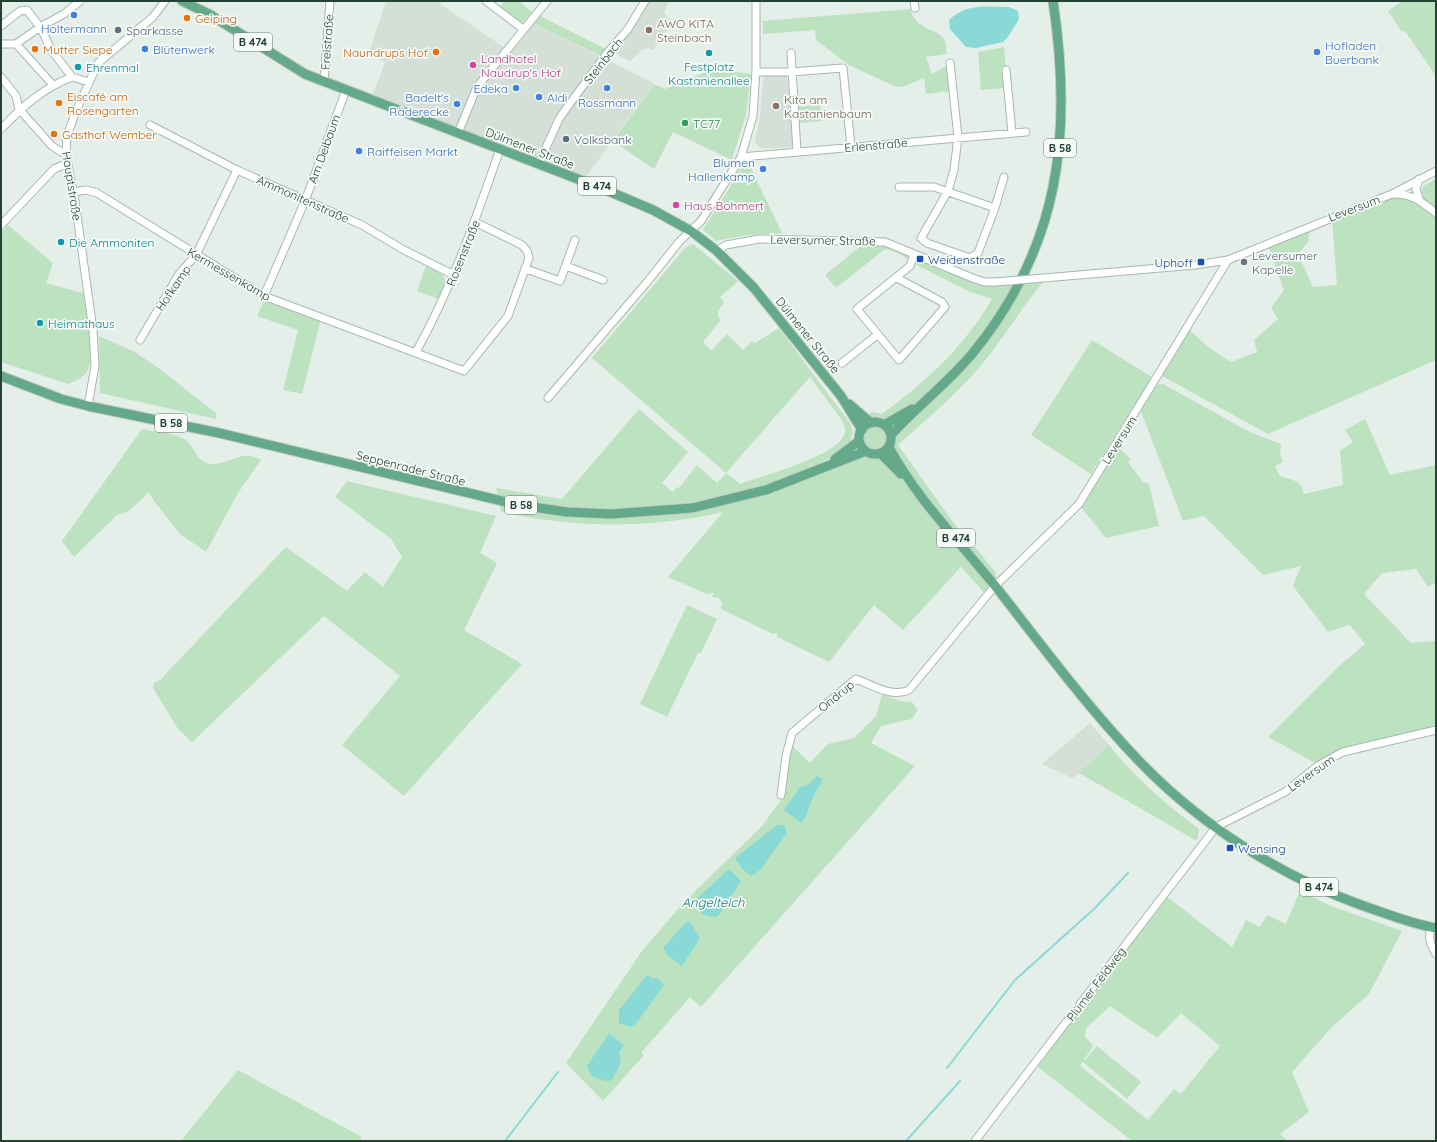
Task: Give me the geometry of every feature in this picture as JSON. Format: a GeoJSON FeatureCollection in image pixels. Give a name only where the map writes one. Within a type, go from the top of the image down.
{"type":"FeatureCollection","features":[{"type":"Feature","properties":{"kind":"main road","name":"Dülmener Straße"},"geometry":{"type":"LineString","coordinates":[[182,1],[210,14],[304,74],[325,78],[346,90],[539,163],[635,202],[691,232],[717,251],[754,288],[840,396],[862,430]]}},
{"type":"Feature","properties":{"kind":"main road","name":"B 58"},"geometry":{"type":"LineString","coordinates":[[891,435],[930,398],[972,354],[999,318],[1017,288],[1044,224],[1057,168],[1062,125],[1061,65],[1052,1]]}},
{"type":"Feature","properties":{"kind":"main road","name":"Seppenrader Straße"},"geometry":{"type":"LineString","coordinates":[[1,376],[47,394],[88,406],[219,433],[519,505],[567,512],[611,514],[692,508],[766,490],[866,451]]}},
{"type":"Feature","properties":{"kind":"main road","name":"Dülmener Straße"},"geometry":{"type":"LineString","coordinates":[[840,396],[871,423]]}},
{"type":"Feature","properties":{"kind":"main road","name":"B 58"},"geometry":{"type":"LineString","coordinates":[[884,425],[930,398]]}},
{"type":"Feature","properties":{"kind":"main road"},"geometry":{"type":"LineString","coordinates":[[871,423],[884,425],[891,435],[889,447],[880,453],[871,454],[866,451],[860,440],[862,430],[871,423]]}},
{"type":"Feature","properties":{"kind":"main road","name":"Seppenrader Straße"},"geometry":{"type":"LineString","coordinates":[[819,470],[860,440]]}},
{"type":"Feature","properties":{"kind":"main road","name":"B 474"},"geometry":{"type":"LineString","coordinates":[[889,447],[916,489]]}},
{"type":"Feature","properties":{"kind":"main road","name":"B 474"},"geometry":{"type":"LineString","coordinates":[[880,453],[916,489],[1099,717],[1128,749],[1178,797],[1216,827],[1287,872],[1336,896],[1434,927]]}},
{"type":"Feature","properties":{"kind":"street"},"geometry":{"type":"LineString","coordinates":[[1,44],[16,44],[40,27],[64,14],[80,1]]}},
{"type":"Feature","properties":{"kind":"street","name":"Hauptstraße"},"geometry":{"type":"LineString","coordinates":[[88,406],[95,366],[93,330],[73,192],[66,155],[67,136],[98,63],[148,22],[165,1]]}},
{"type":"Feature","properties":{"kind":"street","name":"Freistraße"},"geometry":{"type":"LineString","coordinates":[[325,78],[330,1]]}},
{"type":"Feature","properties":{"kind":"street"},"geometry":{"type":"LineString","coordinates":[[486,1],[523,28]]}},
{"type":"Feature","properties":{"kind":"street"},"geometry":{"type":"LineString","coordinates":[[458,133],[477,87],[523,28],[547,1]]}},
{"type":"Feature","properties":{"kind":"street","name":"Steinbach"},"geometry":{"type":"LineString","coordinates":[[539,163],[560,119],[568,106],[608,52],[628,29],[645,1]]}},
{"type":"Feature","properties":{"kind":"street"},"geometry":{"type":"LineString","coordinates":[[548,398],[648,281],[679,242],[701,222],[741,157],[751,127],[756,72],[756,1]]}},
{"type":"Feature","properties":{"kind":"street"},"geometry":{"type":"LineString","coordinates":[[1,26],[18,12],[25,10],[40,27],[52,51],[72,77],[89,82]]}},
{"type":"Feature","properties":{"kind":"street"},"geometry":{"type":"LineString","coordinates":[[16,44],[53,84]]}},
{"type":"Feature","properties":{"kind":"street"},"geometry":{"type":"LineString","coordinates":[[791,53],[797,152]]}},
{"type":"Feature","properties":{"kind":"street"},"geometry":{"type":"LineString","coordinates":[[950,63],[958,137],[955,163],[948,190],[921,238],[927,243],[970,258],[974,257],[978,254],[995,208],[1004,177]]}},
{"type":"Feature","properties":{"kind":"street"},"geometry":{"type":"LineString","coordinates":[[756,72],[791,72],[843,68],[851,147]]}},
{"type":"Feature","properties":{"kind":"street"},"geometry":{"type":"LineString","coordinates":[[1006,70],[1012,133]]}},
{"type":"Feature","properties":{"kind":"street"},"geometry":{"type":"LineString","coordinates":[[1,77],[16,96],[20,109],[52,146],[66,155]]}},
{"type":"Feature","properties":{"kind":"street"},"geometry":{"type":"LineString","coordinates":[[1,129],[20,109],[53,84],[72,77]]}},
{"type":"Feature","properties":{"kind":"street","name":"Am Deibaum"},"geometry":{"type":"LineString","coordinates":[[264,296],[305,201],[346,90]]}},
{"type":"Feature","properties":{"kind":"street","name":"Ammonitenstraße"},"geometry":{"type":"LineString","coordinates":[[150,125],[237,170],[362,225],[404,250],[454,275]]}},
{"type":"Feature","properties":{"kind":"street","name":"Erlenstraße"},"geometry":{"type":"LineString","coordinates":[[741,157],[1026,132]]}},
{"type":"Feature","properties":{"kind":"street","name":"Rosenstraße"},"geometry":{"type":"LineString","coordinates":[[416,352],[454,275],[475,222],[500,149]]}},
{"type":"Feature","properties":{"kind":"street"},"geometry":{"type":"LineString","coordinates":[[1,225],[54,169],[68,163]]}},
{"type":"Feature","properties":{"kind":"street","name":"Hofkamp"},"geometry":{"type":"LineString","coordinates":[[140,340],[179,274],[196,255],[237,170]]}},
{"type":"Feature","properties":{"kind":"street","name":"Leversum"},"geometry":{"type":"LineString","coordinates":[[995,282],[1213,263],[1228,260],[1392,194],[1436,171]]}},
{"type":"Feature","properties":{"kind":"street"},"geometry":{"type":"LineString","coordinates":[[1419,179],[1416,189],[1419,199]]}},
{"type":"Feature","properties":{"kind":"street"},"geometry":{"type":"LineString","coordinates":[[899,188],[934,187],[948,190],[995,208]]}},
{"type":"Feature","properties":{"kind":"street","name":"Kermessenkamp"},"geometry":{"type":"LineString","coordinates":[[73,192],[86,190],[97,193],[264,296],[464,371],[508,316],[526,270]]}},
{"type":"Feature","properties":{"kind":"street","name":"Leversum"},"geometry":{"type":"LineString","coordinates":[[1392,194],[1408,194],[1419,199],[1436,213]]}},
{"type":"Feature","properties":{"kind":"street"},"geometry":{"type":"LineString","coordinates":[[475,222],[525,248],[529,258],[526,270],[560,281],[575,240]]}},
{"type":"Feature","properties":{"kind":"street","name":"Leversumer Straße"},"geometry":{"type":"LineString","coordinates":[[717,251],[726,244],[759,239],[885,242],[975,279],[985,282],[995,282]]}},
{"type":"Feature","properties":{"kind":"street"},"geometry":{"type":"LineString","coordinates":[[897,278],[942,302],[945,306],[899,360],[857,309],[910,266],[914,254]]}},
{"type":"Feature","properties":{"kind":"street","name":"Leversum"},"geometry":{"type":"LineString","coordinates":[[995,586],[1079,504],[1228,260]]}},
{"type":"Feature","properties":{"kind":"street"},"geometry":{"type":"LineString","coordinates":[[1213,263],[1219,275]]}},
{"type":"Feature","properties":{"kind":"street"},"geometry":{"type":"LineString","coordinates":[[566,266],[603,280]]}},
{"type":"Feature","properties":{"kind":"street"},"geometry":{"type":"LineString","coordinates":[[842,363],[877,335]]}},
{"type":"Feature","properties":{"kind":"street","name":"Ondrup"},"geometry":{"type":"LineString","coordinates":[[781,795],[786,756],[792,733],[856,679],[893,693],[903,693],[909,690],[995,586]]}},
{"type":"Feature","properties":{"kind":"street","name":"Leversum"},"geometry":{"type":"LineString","coordinates":[[1216,827],[1285,792],[1320,765],[1343,752],[1436,730]]}},
{"type":"Feature","properties":{"kind":"street","name":"Plümer Feldweg"},"geometry":{"type":"LineString","coordinates":[[975,1141],[1216,827]]}},
{"type":"Feature","properties":{"kind":"street"},"geometry":{"type":"LineString","coordinates":[[1434,927],[1429,936],[1431,946],[1436,954]]}},
{"type":"Feature","properties":{"kind":"shaded area"},"geometry":{"type":"Polygon","coordinates":[[[386,1],[436,1],[511,52],[533,23],[654,83],[586,177],[373,94],[385,62],[368,55],[386,1]]]}},
{"type":"Feature","properties":{"kind":"shaded area","name":"AWO KITA Steinbach"},"geometry":{"type":"Polygon","coordinates":[[[650,1],[669,1],[664,13],[672,24],[653,50],[648,48],[642,50],[630,61],[614,53],[638,21],[650,1]]]}},
{"type":"Feature","properties":{"kind":"shaded area","name":"Kita am Kastanienbaum"},"geometry":{"type":"Polygon","coordinates":[[[767,75],[786,75],[787,77],[794,142],[791,147],[763,149],[758,146],[755,141],[760,116],[763,79],[767,75]]]}},
{"type":"Feature","properties":{"kind":"shaded area"},"geometry":{"type":"Polygon","coordinates":[[[1090,723],[1109,745],[1079,773],[1072,778],[1042,764],[1090,723]]]}},
{"type":"Feature","properties":{"kind":"green space"},"geometry":{"type":"Polygon","coordinates":[[[504,1],[519,1],[532,12],[523,22],[519,22],[500,7],[504,1]]]}},
{"type":"Feature","properties":{"kind":"green space"},"geometry":{"type":"Polygon","coordinates":[[[1403,1],[1436,1],[1436,76],[1405,31],[1402,32],[1388,11],[1403,1]]]}},
{"type":"Feature","properties":{"kind":"green space"},"geometry":{"type":"Polygon","coordinates":[[[910,9],[917,22],[922,26],[938,33],[945,41],[947,54],[926,57],[932,74],[948,65],[950,91],[926,94],[924,78],[902,87],[894,86],[849,65],[816,40],[815,30],[763,34],[763,21],[910,9]]]}},
{"type":"Feature","properties":{"kind":"green space"},"geometry":{"type":"Polygon","coordinates":[[[540,16],[606,49],[601,56],[533,23],[540,16]]]}},
{"type":"Feature","properties":{"kind":"green space"},"geometry":{"type":"Polygon","coordinates":[[[1004,47],[1006,68],[1001,68],[1001,71],[1004,74],[1005,88],[981,90],[978,52],[1004,47]]]}},
{"type":"Feature","properties":{"kind":"green space","name":"TC77"},"geometry":{"type":"Polygon","coordinates":[[[713,69],[751,74],[746,115],[732,160],[673,132],[654,169],[613,141],[654,84],[665,89],[713,69]]]}},
{"type":"Feature","properties":{"kind":"green space"},"geometry":{"type":"Polygon","coordinates":[[[820,105],[822,121],[798,123],[796,107],[820,105]]]}},
{"type":"Feature","properties":{"kind":"green space"},"geometry":{"type":"Polygon","coordinates":[[[747,160],[782,233],[748,235],[716,241],[703,230],[744,162],[747,160]]]}},
{"type":"Feature","properties":{"kind":"green space"},"geometry":{"type":"Polygon","coordinates":[[[1436,179],[1436,211],[1420,198],[1423,186],[1436,179]]]}},
{"type":"Feature","properties":{"kind":"green space"},"geometry":{"type":"Polygon","coordinates":[[[1390,196],[1413,199],[1436,218],[1436,360],[1268,434],[1162,376],[1189,329],[1208,347],[1231,362],[1257,352],[1254,340],[1278,319],[1271,308],[1284,290],[1267,243],[1311,225],[1308,242],[1298,254],[1313,287],[1337,285],[1332,218],[1390,196]]]}},
{"type":"Feature","properties":{"kind":"green space"},"geometry":{"type":"Polygon","coordinates":[[[8,225],[53,263],[46,283],[83,293],[89,332],[91,354],[90,363],[88,370],[84,375],[68,384],[1,362],[1,233],[8,225]]]}},
{"type":"Feature","properties":{"kind":"green space"},"geometry":{"type":"Polygon","coordinates":[[[871,243],[893,247],[911,256],[909,260],[896,252],[885,249],[836,288],[825,275],[862,245],[868,246],[871,243]]]}},
{"type":"Feature","properties":{"kind":"green space"},"geometry":{"type":"Polygon","coordinates":[[[693,244],[738,281],[720,297],[724,302],[719,309],[718,314],[721,320],[703,342],[711,351],[727,334],[743,350],[752,341],[755,343],[779,328],[850,423],[852,434],[847,444],[833,456],[799,474],[768,486],[703,502],[636,509],[603,509],[561,507],[498,497],[496,488],[562,499],[639,409],[688,452],[662,483],[673,492],[677,487],[679,488],[697,465],[717,483],[726,473],[592,358],[685,248],[693,244]],[[810,377],[726,473],[740,484],[815,457],[829,450],[840,441],[845,433],[841,419],[810,377]]]}},
{"type":"Feature","properties":{"kind":"green space"},"geometry":{"type":"Polygon","coordinates":[[[919,259],[979,285],[987,286],[1015,283],[984,331],[948,375],[912,406],[900,414],[888,420],[877,420],[867,416],[872,412],[882,414],[929,376],[969,333],[992,299],[968,291],[915,264],[919,259]]]}},
{"type":"Feature","properties":{"kind":"green space"},"geometry":{"type":"Polygon","coordinates":[[[426,266],[442,273],[446,282],[439,299],[417,291],[426,266]]]}},
{"type":"Feature","properties":{"kind":"green space"},"geometry":{"type":"Polygon","coordinates":[[[1044,281],[976,371],[949,399],[898,445],[950,518],[996,573],[995,575],[998,580],[993,580],[922,492],[896,454],[895,440],[896,435],[951,382],[982,346],[1011,305],[1024,282],[1044,281]]]}},
{"type":"Feature","properties":{"kind":"green space"},"geometry":{"type":"Polygon","coordinates":[[[264,301],[321,319],[302,394],[283,390],[298,330],[257,316],[264,301]]]}},
{"type":"Feature","properties":{"kind":"green space"},"geometry":{"type":"Polygon","coordinates":[[[99,336],[135,352],[161,370],[216,413],[216,419],[100,393],[99,336]]]}},
{"type":"Feature","properties":{"kind":"green space"},"geometry":{"type":"Polygon","coordinates":[[[1092,340],[1152,377],[1091,474],[1031,435],[1092,340]]]}},
{"type":"Feature","properties":{"kind":"green space"},"geometry":{"type":"Polygon","coordinates":[[[1163,384],[1248,431],[1281,444],[1280,453],[1283,462],[1275,466],[1280,476],[1295,481],[1301,485],[1304,494],[1343,485],[1340,451],[1353,442],[1345,430],[1365,419],[1390,475],[1436,465],[1436,582],[1428,587],[1416,569],[1382,573],[1364,594],[1411,643],[1436,641],[1436,729],[1342,751],[1317,764],[1268,737],[1339,666],[1365,644],[1350,625],[1328,632],[1293,586],[1301,566],[1263,575],[1204,516],[1183,521],[1140,409],[1156,385],[1163,384]]]}},
{"type":"Feature","properties":{"kind":"green space"},"geometry":{"type":"Polygon","coordinates":[[[875,426],[883,430],[887,438],[883,446],[875,450],[867,446],[863,438],[867,430],[875,426]]]}},
{"type":"Feature","properties":{"kind":"green space"},"geometry":{"type":"Polygon","coordinates":[[[142,429],[171,434],[182,438],[190,444],[199,458],[206,463],[218,464],[242,456],[254,457],[261,460],[238,493],[206,552],[180,534],[154,501],[149,492],[129,511],[117,515],[74,557],[62,541],[142,429]]]}},
{"type":"Feature","properties":{"kind":"green space"},"geometry":{"type":"Polygon","coordinates":[[[1117,446],[1131,459],[1128,462],[1143,482],[1149,484],[1159,526],[1106,538],[1080,506],[1117,446]]]}},
{"type":"Feature","properties":{"kind":"green space"},"geometry":{"type":"Polygon","coordinates":[[[864,455],[881,459],[888,463],[926,507],[989,586],[986,595],[961,567],[903,630],[874,605],[829,662],[777,637],[778,634],[773,634],[721,609],[722,603],[719,598],[712,597],[714,593],[707,594],[668,577],[723,512],[696,518],[640,524],[584,524],[501,512],[500,505],[612,518],[656,516],[693,512],[757,497],[864,455]]]}},
{"type":"Feature","properties":{"kind":"green space"},"geometry":{"type":"Polygon","coordinates":[[[347,481],[496,516],[480,553],[497,563],[464,630],[522,664],[404,796],[342,745],[400,676],[324,616],[192,742],[178,729],[153,688],[154,683],[160,680],[286,547],[347,591],[365,572],[383,587],[402,557],[391,539],[335,497],[347,481]]]}},
{"type":"Feature","properties":{"kind":"green space"},"geometry":{"type":"Polygon","coordinates":[[[687,605],[717,619],[701,653],[698,653],[667,717],[640,704],[687,605]]]}},
{"type":"Feature","properties":{"kind":"green space"},"geometry":{"type":"Polygon","coordinates":[[[882,694],[900,701],[912,702],[918,710],[912,719],[881,726],[871,743],[915,766],[701,1007],[690,997],[641,1053],[644,1055],[603,1101],[566,1063],[642,951],[684,902],[762,826],[784,796],[791,745],[810,763],[828,744],[854,738],[876,716],[882,694]]]}},
{"type":"Feature","properties":{"kind":"green space"},"geometry":{"type":"Polygon","coordinates":[[[1109,745],[1129,769],[1151,790],[1199,829],[1197,841],[1079,773],[1109,745]]]}},
{"type":"Feature","properties":{"kind":"green space"},"geometry":{"type":"Polygon","coordinates":[[[1300,891],[1331,906],[1402,931],[1369,994],[1334,1025],[1292,1072],[1309,1112],[1280,1134],[1288,1141],[1132,1141],[1038,1067],[1166,896],[1232,947],[1246,920],[1260,927],[1267,915],[1286,924],[1300,891]],[[1110,1006],[1086,1028],[1085,1036],[1093,1046],[1080,1066],[1148,1120],[1174,1089],[1181,1094],[1220,1046],[1181,1013],[1157,1038],[1110,1006]]]}},
{"type":"Feature","properties":{"kind":"green space"},"geometry":{"type":"Polygon","coordinates":[[[1097,1046],[1141,1082],[1127,1099],[1083,1062],[1097,1046]]]}},
{"type":"Feature","properties":{"kind":"green space"},"geometry":{"type":"Polygon","coordinates":[[[238,1070],[362,1137],[360,1141],[181,1141],[238,1070]]]}},
{"type":"Feature","properties":{"kind":"water"},"geometry":{"type":"Polygon","coordinates":[[[1009,7],[1018,11],[1019,19],[1008,37],[1003,42],[976,48],[966,47],[950,29],[949,20],[970,8],[1009,7]]]}},
{"type":"Feature","properties":{"kind":"water"},"geometry":{"type":"Polygon","coordinates":[[[817,776],[823,779],[813,797],[806,816],[801,823],[784,810],[800,787],[806,786],[817,776]]]}},
{"type":"Feature","properties":{"kind":"water"},"geometry":{"type":"Polygon","coordinates":[[[777,825],[784,825],[787,833],[760,870],[751,876],[742,869],[735,858],[777,825]]]}},
{"type":"Feature","properties":{"kind":"water","name":"Angelteich"},"geometry":{"type":"Polygon","coordinates":[[[729,869],[741,881],[717,917],[704,915],[692,903],[729,869]]]}},
{"type":"Feature","properties":{"kind":"water"},"geometry":{"type":"Polygon","coordinates":[[[686,922],[690,922],[700,938],[682,966],[668,956],[663,948],[686,922]]]}},
{"type":"Feature","properties":{"kind":"water"},"geometry":{"type":"Polygon","coordinates":[[[647,975],[654,979],[657,977],[664,985],[636,1024],[630,1027],[619,1023],[619,1010],[647,975]]]}},
{"type":"Feature","properties":{"kind":"water"},"geometry":{"type":"Polygon","coordinates":[[[609,1033],[624,1045],[619,1052],[621,1063],[612,1080],[605,1081],[592,1076],[587,1066],[609,1033]]]}},
{"type":"Feature","properties":{"kind":"waterway"},"geometry":{"type":"LineString","coordinates":[[947,1068],[1015,980],[1095,908],[1128,873]]}},
{"type":"Feature","properties":{"kind":"waterway"},"geometry":{"type":"LineString","coordinates":[[505,1141],[558,1072]]}},
{"type":"Feature","properties":{"kind":"waterway"},"geometry":{"type":"LineString","coordinates":[[906,1141],[960,1081]]}},
{"type":"Feature","properties":{"kind":"place","name":"Holtermann"},"geometry":{"type":"Point","coordinates":[74,15]}},
{"type":"Feature","properties":{"kind":"place","name":"Geiping"},"geometry":{"type":"Point","coordinates":[187,18]}},
{"type":"Feature","properties":{"kind":"place","name":"Sparkasse"},"geometry":{"type":"Point","coordinates":[118,30]}},
{"type":"Feature","properties":{"kind":"place","name":"AWO KITA Steinbach"},"geometry":{"type":"Point","coordinates":[649,30]}},
{"type":"Feature","properties":{"kind":"place","name":"Mutter Siepe"},"geometry":{"type":"Point","coordinates":[35,49]}},
{"type":"Feature","properties":{"kind":"place","name":"Blütenwerk"},"geometry":{"type":"Point","coordinates":[145,49]}},
{"type":"Feature","properties":{"kind":"place","name":"Naundrups Hof"},"geometry":{"type":"Point","coordinates":[436,52]}},
{"type":"Feature","properties":{"kind":"place","name":"Hofladen Buerbank"},"geometry":{"type":"Point","coordinates":[1317,52]}},
{"type":"Feature","properties":{"kind":"place","name":"Festplatz Kastanienallee"},"geometry":{"type":"Point","coordinates":[709,53]}},
{"type":"Feature","properties":{"kind":"place","name":"Landhotel Naudrup's Hof"},"geometry":{"type":"Point","coordinates":[473,65]}},
{"type":"Feature","properties":{"kind":"place","name":"Ehrenmal"},"geometry":{"type":"Point","coordinates":[78,67]}},
{"type":"Feature","properties":{"kind":"place","name":"Edeka"},"geometry":{"type":"Point","coordinates":[516,88]}},
{"type":"Feature","properties":{"kind":"place","name":"Rossmann"},"geometry":{"type":"Point","coordinates":[607,88]}},
{"type":"Feature","properties":{"kind":"place","name":"Aldi"},"geometry":{"type":"Point","coordinates":[539,97]}},
{"type":"Feature","properties":{"kind":"place","name":"Eiscafé am Rosengarten"},"geometry":{"type":"Point","coordinates":[59,103]}},
{"type":"Feature","properties":{"kind":"place","name":"Badelt's Räderecke"},"geometry":{"type":"Point","coordinates":[457,104]}},
{"type":"Feature","properties":{"kind":"place","name":"Kita am Kastanienbaum"},"geometry":{"type":"Point","coordinates":[776,106]}},
{"type":"Feature","properties":{"kind":"place","name":"TC77"},"geometry":{"type":"Point","coordinates":[685,123]}},
{"type":"Feature","properties":{"kind":"place","name":"Gasthof Wember"},"geometry":{"type":"Point","coordinates":[54,134]}},
{"type":"Feature","properties":{"kind":"place","name":"Volksbank"},"geometry":{"type":"Point","coordinates":[566,139]}},
{"type":"Feature","properties":{"kind":"place","name":"Raiffeisen Markt"},"geometry":{"type":"Point","coordinates":[359,151]}},
{"type":"Feature","properties":{"kind":"place","name":"Blumen Hallenkamp"},"geometry":{"type":"Point","coordinates":[763,169]}},
{"type":"Feature","properties":{"kind":"place","name":"Haus Bohmert"},"geometry":{"type":"Point","coordinates":[676,205]}},
{"type":"Feature","properties":{"kind":"place","name":"Die Ammoniten"},"geometry":{"type":"Point","coordinates":[61,242]}},
{"type":"Feature","properties":{"kind":"place","name":"Weidenstraße"},"geometry":{"type":"Point","coordinates":[920,259]}},
{"type":"Feature","properties":{"kind":"place","name":"Uphoff"},"geometry":{"type":"Point","coordinates":[1201,262]}},
{"type":"Feature","properties":{"kind":"place","name":"Leversumer Kapelle"},"geometry":{"type":"Point","coordinates":[1244,262]}},
{"type":"Feature","properties":{"kind":"place","name":"Heimathaus"},"geometry":{"type":"Point","coordinates":[40,323]}},
{"type":"Feature","properties":{"kind":"place","name":"Wensing"},"geometry":{"type":"Point","coordinates":[1230,848]}}]}
